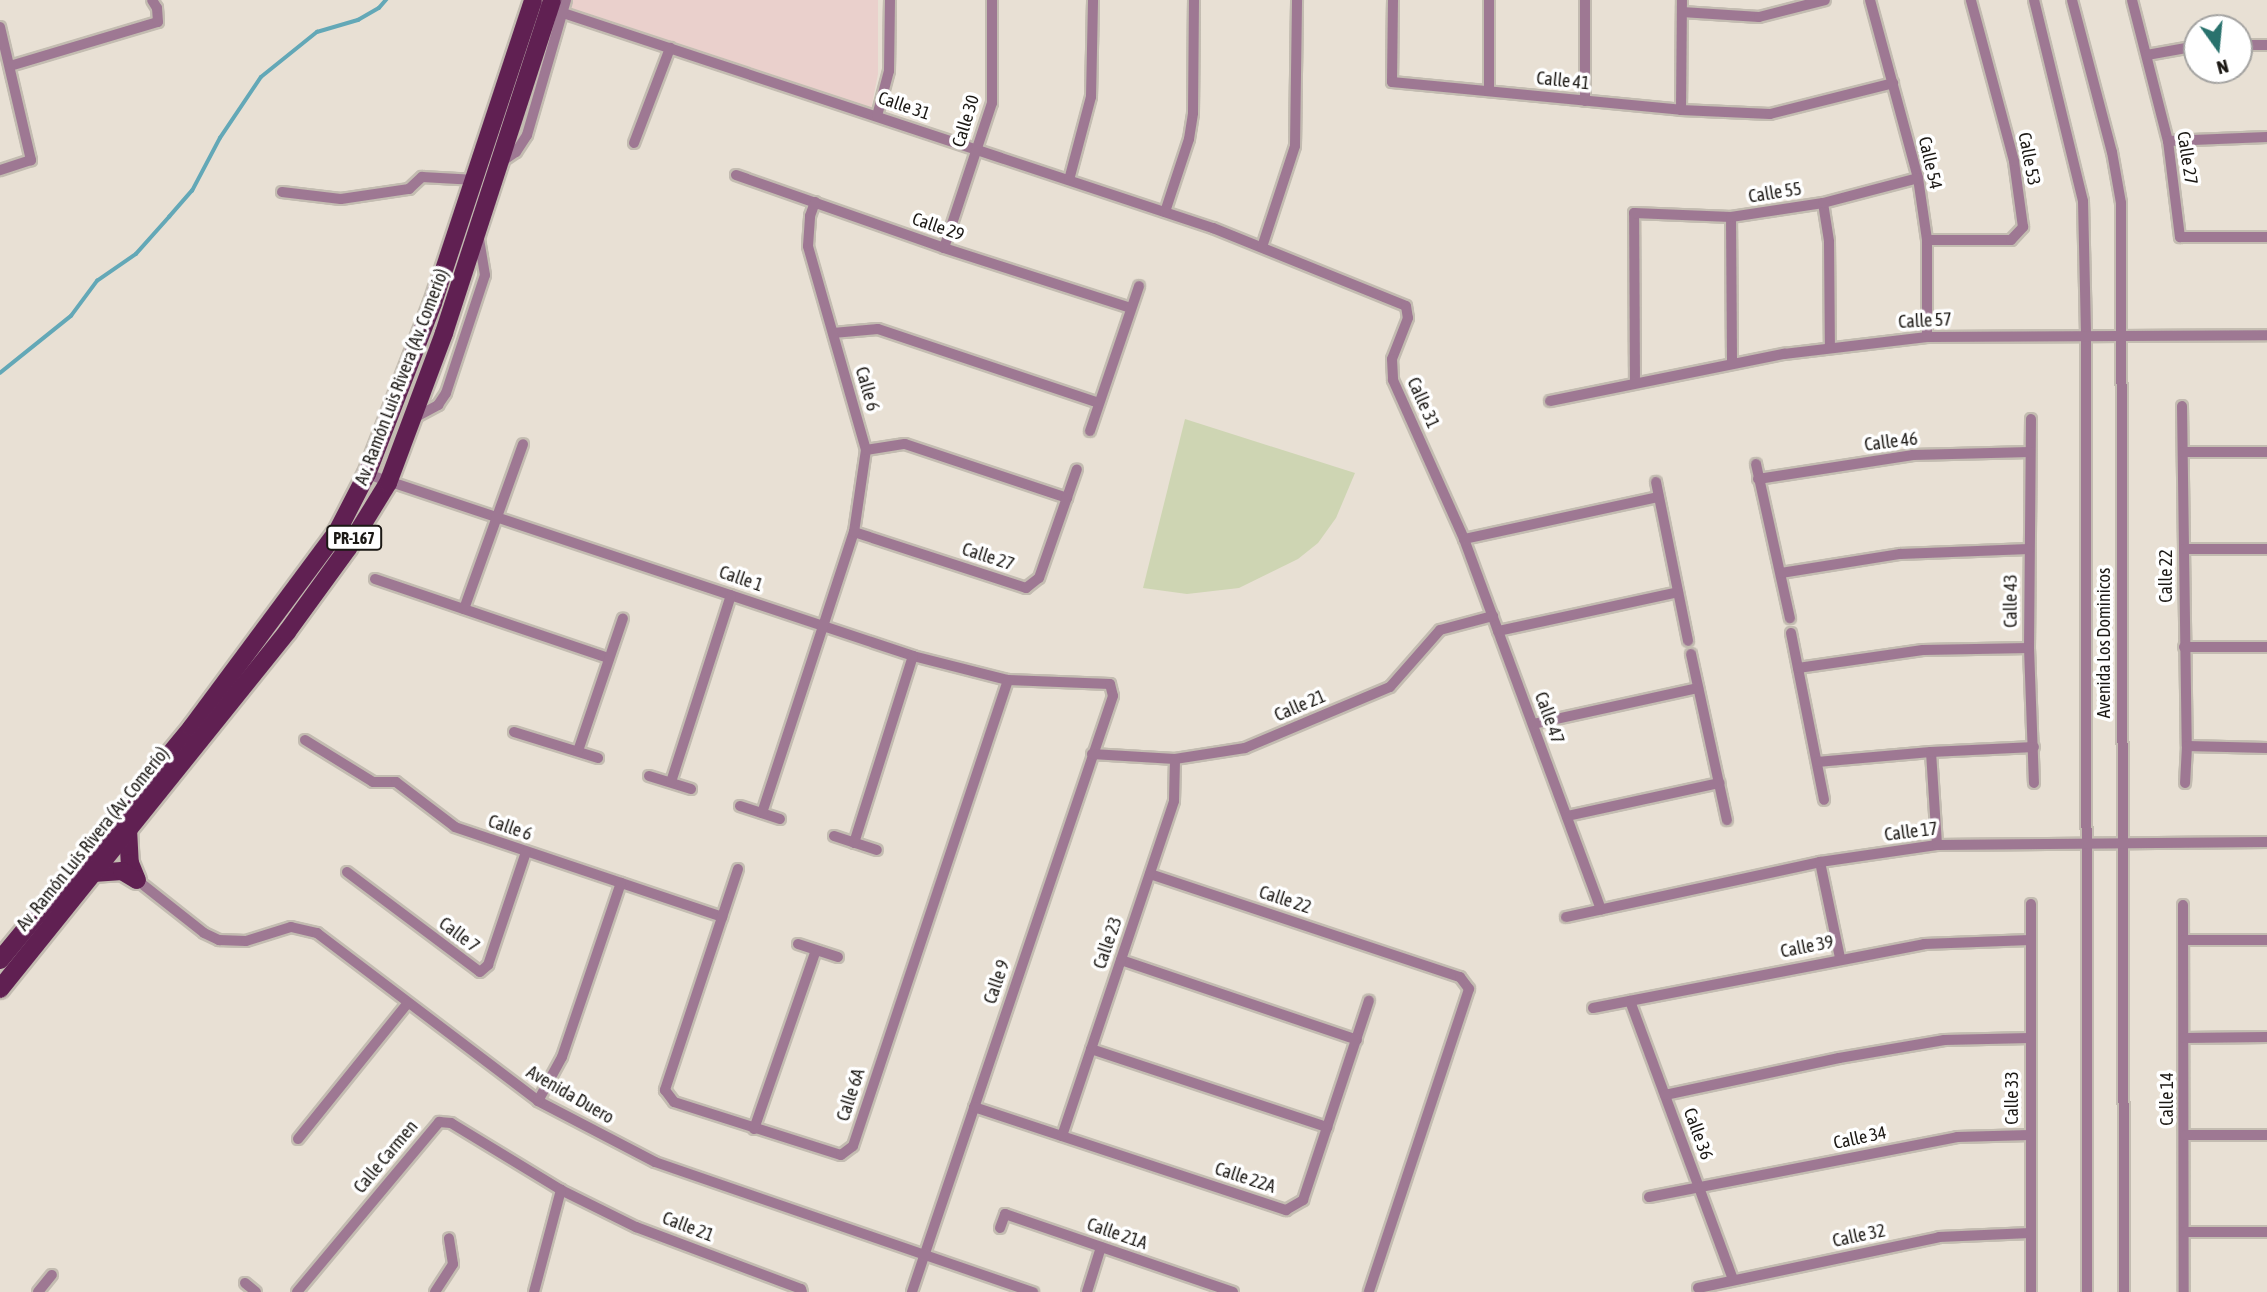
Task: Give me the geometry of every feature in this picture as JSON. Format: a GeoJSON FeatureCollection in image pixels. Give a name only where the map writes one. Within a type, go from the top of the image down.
{"type":"FeatureCollection","features":[{"type":"Feature","properties":{"kind":"main road","name":"Av. Ramón Luis Rivera (Av. Comerío)"},"geometry":{"type":"LineString","coordinates":[[0,989],[287,632],[348,548],[388,483],[478,229],[546,5]]}},
{"type":"Feature","properties":{"kind":"main road","name":"Av. Ramón Luis Rivera (Av. Comerío)"},"geometry":{"type":"LineString","coordinates":[[0,960],[201,716],[337,532],[367,474],[476,180],[546,5]]}},
{"type":"Feature","properties":{"kind":"main road"},"geometry":{"type":"LineString","coordinates":[[128,829],[130,863],[137,880]]}},
{"type":"Feature","properties":{"kind":"main road"},"geometry":{"type":"LineString","coordinates":[[93,873],[122,871],[137,880]]}},
{"type":"Feature","properties":{"kind":"street"},"geometry":{"type":"LineString","coordinates":[[10,66],[158,22],[157,8],[152,0]]}},
{"type":"Feature","properties":{"kind":"street"},"geometry":{"type":"LineString","coordinates":[[546,5],[566,0]]}},
{"type":"Feature","properties":{"kind":"street"},"geometry":{"type":"LineString","coordinates":[[877,116],[889,71],[890,0]]}},
{"type":"Feature","properties":{"kind":"street","name":"Calle 30"},"geometry":{"type":"LineString","coordinates":[[944,248],[994,86],[992,0]]}},
{"type":"Feature","properties":{"kind":"street"},"geometry":{"type":"LineString","coordinates":[[1069,180],[1091,97],[1093,0]]}},
{"type":"Feature","properties":{"kind":"street"},"geometry":{"type":"LineString","coordinates":[[1165,212],[1189,139],[1193,113],[1194,0]]}},
{"type":"Feature","properties":{"kind":"street"},"geometry":{"type":"LineString","coordinates":[[1262,247],[1295,146],[1297,0]]}},
{"type":"Feature","properties":{"kind":"street","name":"Calle 41"},"geometry":{"type":"LineString","coordinates":[[1393,0],[1392,82],[1681,110],[1770,114],[1893,83]]}},
{"type":"Feature","properties":{"kind":"street"},"geometry":{"type":"LineString","coordinates":[[1489,0],[1489,91]]}},
{"type":"Feature","properties":{"kind":"street"},"geometry":{"type":"LineString","coordinates":[[1585,0],[1585,101]]}},
{"type":"Feature","properties":{"kind":"street"},"geometry":{"type":"LineString","coordinates":[[1681,110],[1682,0]]}},
{"type":"Feature","properties":{"kind":"street"},"geometry":{"type":"LineString","coordinates":[[1682,12],[1759,17],[1825,0]]}},
{"type":"Feature","properties":{"kind":"street","name":"Calle 54"},"geometry":{"type":"LineString","coordinates":[[1870,0],[1918,178],[1927,240],[1927,337]]}},
{"type":"Feature","properties":{"kind":"street","name":"Calle 53"},"geometry":{"type":"LineString","coordinates":[[1927,240],[2011,240],[2023,227],[2014,161],[1971,0]]}},
{"type":"Feature","properties":{"kind":"street","name":"Avenida Los Dominicos"},"geometry":{"type":"LineString","coordinates":[[2034,0],[2083,201],[2087,336],[2087,1292]]}},
{"type":"Feature","properties":{"kind":"street","name":"Avenida Los Dominicos"},"geometry":{"type":"LineString","coordinates":[[2072,0],[2112,152],[2121,203],[2124,1292]]}},
{"type":"Feature","properties":{"kind":"street","name":"Calle 27"},"geometry":{"type":"LineString","coordinates":[[2132,0],[2168,141],[2180,237],[2267,237]]}},
{"type":"Feature","properties":{"kind":"street","name":"Calle 31"},"geometry":{"type":"LineString","coordinates":[[546,5],[1165,212],[1262,247],[1406,306],[1408,318],[1392,359],[1393,380],[1464,539]]}},
{"type":"Feature","properties":{"kind":"street"},"geometry":{"type":"LineString","coordinates":[[0,27],[32,160],[0,170]]}},
{"type":"Feature","properties":{"kind":"street"},"geometry":{"type":"LineString","coordinates":[[634,143],[670,48]]}},
{"type":"Feature","properties":{"kind":"street"},"geometry":{"type":"LineString","coordinates":[[2147,55],[2183,49]]}},
{"type":"Feature","properties":{"kind":"street"},"geometry":{"type":"LineString","coordinates":[[2168,141],[2267,136]]}},
{"type":"Feature","properties":{"kind":"street","name":"Calle 29"},"geometry":{"type":"LineString","coordinates":[[736,174],[944,248],[1130,308]]}},
{"type":"Feature","properties":{"kind":"street"},"geometry":{"type":"LineString","coordinates":[[282,192],[341,199],[409,189],[422,177],[476,180]]}},
{"type":"Feature","properties":{"kind":"street","name":"Calle 55"},"geometry":{"type":"LineString","coordinates":[[1635,383],[1634,213],[1731,217],[1823,203],[1918,178]]}},
{"type":"Feature","properties":{"kind":"street","name":"Calle 6"},"geometry":{"type":"LineString","coordinates":[[815,202],[810,216],[808,246],[866,450],[854,532],[823,625]]}},
{"type":"Feature","properties":{"kind":"street"},"geometry":{"type":"LineString","coordinates":[[1823,203],[1829,242],[1830,347]]}},
{"type":"Feature","properties":{"kind":"street"},"geometry":{"type":"LineString","coordinates":[[1731,217],[1732,364]]}},
{"type":"Feature","properties":{"kind":"street"},"geometry":{"type":"LineString","coordinates":[[1090,431],[1139,286]]}},
{"type":"Feature","properties":{"kind":"street"},"geometry":{"type":"LineString","coordinates":[[833,333],[878,329],[1099,403]]}},
{"type":"Feature","properties":{"kind":"street","name":"Calle 57"},"geometry":{"type":"LineString","coordinates":[[1550,401],[1830,347],[1927,337],[2267,335]]}},
{"type":"Feature","properties":{"kind":"street","name":"Calle 22"},"geometry":{"type":"LineString","coordinates":[[2182,406],[2187,746],[2185,783]]}},
{"type":"Feature","properties":{"kind":"street","name":"Calle 43"},"geometry":{"type":"LineString","coordinates":[[2031,419],[2029,648],[2034,783]]}},
{"type":"Feature","properties":{"kind":"street"},"geometry":{"type":"LineString","coordinates":[[464,609],[523,444]]}},
{"type":"Feature","properties":{"kind":"street"},"geometry":{"type":"LineString","coordinates":[[866,450],[905,444],[1067,498]]}},
{"type":"Feature","properties":{"kind":"street","name":"Calle 46"},"geometry":{"type":"LineString","coordinates":[[1758,479],[1913,455],[2030,452]]}},
{"type":"Feature","properties":{"kind":"street"},"geometry":{"type":"LineString","coordinates":[[2183,452],[2267,452]]}},
{"type":"Feature","properties":{"kind":"street"},"geometry":{"type":"LineString","coordinates":[[1756,464],[1790,618]]}},
{"type":"Feature","properties":{"kind":"street","name":"Calle 27"},"geometry":{"type":"LineString","coordinates":[[854,532],[1026,588],[1039,578],[1077,469]]}},
{"type":"Feature","properties":{"kind":"street","name":"Calle 1"},"geometry":{"type":"LineString","coordinates":[[367,474],[912,656],[1008,680],[1110,684]]}},
{"type":"Feature","properties":{"kind":"street"},"geometry":{"type":"LineString","coordinates":[[1656,482],[1688,640]]}},
{"type":"Feature","properties":{"kind":"street"},"geometry":{"type":"LineString","coordinates":[[1464,539],[1659,497]]}},
{"type":"Feature","properties":{"kind":"street","name":"Calle 47"},"geometry":{"type":"LineString","coordinates":[[1464,539],[1601,909]]}},
{"type":"Feature","properties":{"kind":"street"},"geometry":{"type":"LineString","coordinates":[[1780,573],[1900,554],[2029,549]]}},
{"type":"Feature","properties":{"kind":"street"},"geometry":{"type":"LineString","coordinates":[[2183,549],[2267,549]]}},
{"type":"Feature","properties":{"kind":"street"},"geometry":{"type":"LineString","coordinates":[[375,579],[609,658]]}},
{"type":"Feature","properties":{"kind":"street"},"geometry":{"type":"LineString","coordinates":[[1499,631],[1678,593]]}},
{"type":"Feature","properties":{"kind":"street"},"geometry":{"type":"LineString","coordinates":[[671,782],[731,594]]}},
{"type":"Feature","properties":{"kind":"street","name":"Calle 21"},"geometry":{"type":"LineString","coordinates":[[1092,754],[1175,759],[1245,748],[1390,687],[1440,630],[1493,616]]}},
{"type":"Feature","properties":{"kind":"street"},"geometry":{"type":"LineString","coordinates":[[578,751],[623,618]]}},
{"type":"Feature","properties":{"kind":"street"},"geometry":{"type":"LineString","coordinates":[[762,813],[823,625]]}},
{"type":"Feature","properties":{"kind":"street"},"geometry":{"type":"LineString","coordinates":[[1791,633],[1824,800]]}},
{"type":"Feature","properties":{"kind":"street"},"geometry":{"type":"LineString","coordinates":[[2184,647],[2267,647]]}},
{"type":"Feature","properties":{"kind":"street"},"geometry":{"type":"LineString","coordinates":[[1798,668],[1923,650],[2029,648]]}},
{"type":"Feature","properties":{"kind":"street"},"geometry":{"type":"LineString","coordinates":[[1691,654],[1727,820]]}},
{"type":"Feature","properties":{"kind":"street"},"geometry":{"type":"LineString","coordinates":[[854,843],[912,656]]}},
{"type":"Feature","properties":{"kind":"street","name":"Calle 6A"},"geometry":{"type":"LineString","coordinates":[[738,869],[666,1090],[674,1102],[841,1156],[853,1146],[1008,680]]}},
{"type":"Feature","properties":{"kind":"street","name":"Calle 9"},"geometry":{"type":"LineString","coordinates":[[912,1292],[1113,696],[1110,684]]}},
{"type":"Feature","properties":{"kind":"street"},"geometry":{"type":"LineString","coordinates":[[1533,724],[1698,688]]}},
{"type":"Feature","properties":{"kind":"street"},"geometry":{"type":"LineString","coordinates":[[514,732],[598,758]]}},
{"type":"Feature","properties":{"kind":"street","name":"Calle 6"},"geometry":{"type":"LineString","coordinates":[[305,740],[373,782],[396,782],[455,827],[722,917]]}},
{"type":"Feature","properties":{"kind":"street"},"geometry":{"type":"LineString","coordinates":[[2187,746],[2267,748]]}},
{"type":"Feature","properties":{"kind":"street"},"geometry":{"type":"LineString","coordinates":[[1817,762],[1931,752],[2034,747]]}},
{"type":"Feature","properties":{"kind":"street"},"geometry":{"type":"LineString","coordinates":[[1931,752],[1937,845]]}},
{"type":"Feature","properties":{"kind":"street","name":"Calle 23"},"geometry":{"type":"LineString","coordinates":[[1062,1136],[1174,802],[1175,759]]}},
{"type":"Feature","properties":{"kind":"street"},"geometry":{"type":"LineString","coordinates":[[649,776],[691,789]]}},
{"type":"Feature","properties":{"kind":"street"},"geometry":{"type":"LineString","coordinates":[[1567,816],[1719,783]]}},
{"type":"Feature","properties":{"kind":"street"},"geometry":{"type":"LineString","coordinates":[[740,806],[780,819]]}},
{"type":"Feature","properties":{"kind":"street"},"geometry":{"type":"LineString","coordinates":[[834,836],[877,850]]}},
{"type":"Feature","properties":{"kind":"street","name":"Calle 17"},"geometry":{"type":"LineString","coordinates":[[1566,917],[1820,862],[1937,845],[2267,842]]}},
{"type":"Feature","properties":{"kind":"street","name":"Calle 7"},"geometry":{"type":"LineString","coordinates":[[347,872],[480,972],[488,965],[526,852]]}},
{"type":"Feature","properties":{"kind":"street"},"geometry":{"type":"LineString","coordinates":[[1820,862],[1840,958]]}},
{"type":"Feature","properties":{"kind":"street","name":"Calle 22"},"geometry":{"type":"LineString","coordinates":[[1150,874],[1460,977],[1469,989],[1369,1292]]}},
{"type":"Feature","properties":{"kind":"street","name":"Avenida Duero"},"geometry":{"type":"LineString","coordinates":[[137,880],[204,933],[219,940],[246,941],[291,927],[317,933],[538,1101],[655,1162],[1033,1292]]}},
{"type":"Feature","properties":{"kind":"street"},"geometry":{"type":"LineString","coordinates":[[538,1101],[562,1057],[621,883]]}},
{"type":"Feature","properties":{"kind":"street","name":"Calle 33"},"geometry":{"type":"LineString","coordinates":[[2031,904],[2031,1292]]}},
{"type":"Feature","properties":{"kind":"street","name":"Calle 14"},"geometry":{"type":"LineString","coordinates":[[2183,905],[2184,1292]]}},
{"type":"Feature","properties":{"kind":"street","name":"Calle 39"},"geometry":{"type":"LineString","coordinates":[[1592,1008],[1840,958],[1924,944],[2030,940]]}},
{"type":"Feature","properties":{"kind":"street"},"geometry":{"type":"LineString","coordinates":[[2184,940],[2267,940]]}},
{"type":"Feature","properties":{"kind":"street"},"geometry":{"type":"LineString","coordinates":[[798,944],[838,957]]}},
{"type":"Feature","properties":{"kind":"street"},"geometry":{"type":"LineString","coordinates":[[754,1129],[817,950]]}},
{"type":"Feature","properties":{"kind":"street"},"geometry":{"type":"LineString","coordinates":[[1121,960],[1357,1040]]}},
{"type":"Feature","properties":{"kind":"street","name":"Calle 22A"},"geometry":{"type":"LineString","coordinates":[[974,1107],[1286,1210],[1303,1200],[1369,1001]]}},
{"type":"Feature","properties":{"kind":"street","name":"Calle 36"},"geometry":{"type":"LineString","coordinates":[[1630,1001],[1733,1280]]}},
{"type":"Feature","properties":{"kind":"street"},"geometry":{"type":"LineString","coordinates":[[298,1139],[407,1004]]}},
{"type":"Feature","properties":{"kind":"street"},"geometry":{"type":"LineString","coordinates":[[2185,1038],[2267,1037]]}},
{"type":"Feature","properties":{"kind":"street"},"geometry":{"type":"LineString","coordinates":[[1665,1095],[1862,1054],[1944,1040],[2030,1038]]}},
{"type":"Feature","properties":{"kind":"street"},"geometry":{"type":"LineString","coordinates":[[1091,1049],[1327,1127]]}},
{"type":"Feature","properties":{"kind":"street","name":"Calle Carmen"},"geometry":{"type":"LineString","coordinates":[[297,1292],[439,1122],[451,1124],[561,1190]]}},
{"type":"Feature","properties":{"kind":"street","name":"Calle 34"},"geometry":{"type":"LineString","coordinates":[[1649,1197],[1957,1137],[2030,1135]]}},
{"type":"Feature","properties":{"kind":"street"},"geometry":{"type":"LineString","coordinates":[[2185,1135],[2267,1135]]}},
{"type":"Feature","properties":{"kind":"street"},"geometry":{"type":"LineString","coordinates":[[534,1292],[561,1190]]}},
{"type":"Feature","properties":{"kind":"street","name":"Calle 21"},"geometry":{"type":"LineString","coordinates":[[561,1190],[636,1227],[801,1289],[802,1292]]}},
{"type":"Feature","properties":{"kind":"street","name":"Calle 21A"},"geometry":{"type":"LineString","coordinates":[[1000,1228],[1005,1214],[1233,1292]]}},
{"type":"Feature","properties":{"kind":"street"},"geometry":{"type":"LineString","coordinates":[[2184,1232],[2267,1232]]}},
{"type":"Feature","properties":{"kind":"street","name":"Calle 32"},"geometry":{"type":"LineString","coordinates":[[1698,1288],[1939,1237],[2031,1233]]}},
{"type":"Feature","properties":{"kind":"street"},"geometry":{"type":"LineString","coordinates":[[435,1292],[453,1264],[449,1238]]}},
{"type":"Feature","properties":{"kind":"street"},"geometry":{"type":"LineString","coordinates":[[1087,1292],[1101,1247]]}},
{"type":"Feature","properties":{"kind":"street"},"geometry":{"type":"LineString","coordinates":[[38,1292],[52,1275]]}},
{"type":"Feature","properties":{"kind":"street"},"geometry":{"type":"LineString","coordinates":[[245,1283],[256,1292]]}},
{"type":"Feature","properties":{"kind":"shaded area"},"geometry":{"type":"Polygon","coordinates":[[[569,0],[878,0],[878,74],[869,120],[563,20],[569,0]]]}},
{"type":"Feature","properties":{"kind":"green space"},"geometry":{"type":"Polygon","coordinates":[[[1185,419],[1355,473],[1336,518],[1318,543],[1298,559],[1239,588],[1187,594],[1143,588],[1185,419]]]}},
{"type":"Feature","properties":{"kind":"waterway"},"geometry":{"type":"LineString","coordinates":[[0,373],[71,316],[97,281],[136,254],[192,191],[220,138],[261,77],[317,32],[358,20],[379,8],[386,0]]}}]}
